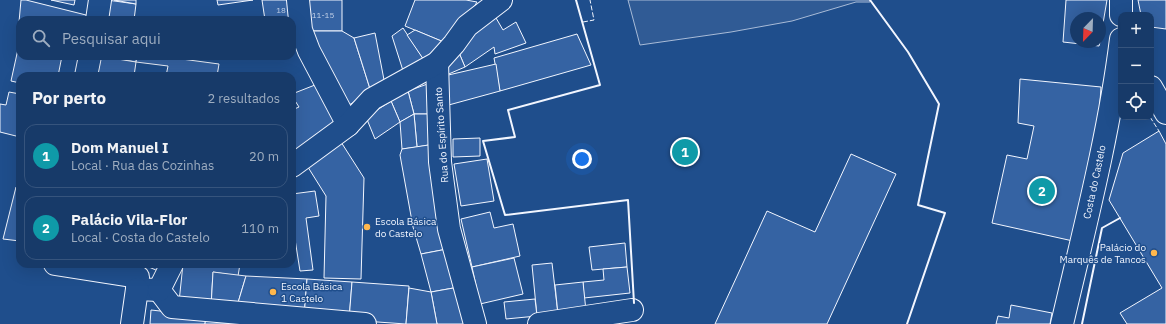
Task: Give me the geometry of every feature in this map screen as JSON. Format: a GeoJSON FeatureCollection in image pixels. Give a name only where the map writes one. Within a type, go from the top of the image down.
{"type":"FeatureCollection","features":[{"type":"Feature","properties":{"kind":"street"},"geometry":{"type":"LineString","coordinates":[[98,16],[100,0]]}},
{"type":"Feature","properties":{"kind":"street"},"geometry":{"type":"LineString","coordinates":[[298,0],[300,30],[309,51],[348,125]]}},
{"type":"Feature","properties":{"kind":"street"},"geometry":{"type":"LineString","coordinates":[[296,163],[348,125],[372,99],[437,63],[454,44],[467,26],[501,0]]}},
{"type":"Feature","properties":{"kind":"street"},"geometry":{"type":"LineString","coordinates":[[1121,0],[1121,12]]}},
{"type":"Feature","properties":{"kind":"street","name":"Costa do Castelo"},"geometry":{"type":"LineString","coordinates":[[1062,324],[1088,214],[1112,101],[1120,48]]}},
{"type":"Feature","properties":{"kind":"street"},"geometry":{"type":"LineString","coordinates":[[87,72],[89,60]]}},
{"type":"Feature","properties":{"kind":"street","name":"Rua do Espírito Santo"},"geometry":{"type":"LineString","coordinates":[[437,63],[440,162],[449,229],[475,324]]}},
{"type":"Feature","properties":{"kind":"street"},"geometry":{"type":"LineString","coordinates":[[1154,92],[1166,113]]}},
{"type":"Feature","properties":{"kind":"street"},"geometry":{"type":"LineString","coordinates":[[81,268],[138,277],[132,324]]}},
{"type":"Feature","properties":{"kind":"street"},"geometry":{"type":"LineString","coordinates":[[159,290],[170,268]]}},
{"type":"Feature","properties":{"kind":"street"},"geometry":{"type":"LineString","coordinates":[[137,289],[159,290],[172,307],[365,324]]}},
{"type":"Feature","properties":{"kind":"street"},"geometry":{"type":"LineString","coordinates":[[539,324],[632,310]]}},
{"type":"Feature","properties":{"kind":"shaded area"},"geometry":{"type":"Polygon","coordinates":[[[628,0],[870,0],[870,2],[856,2],[792,21],[731,32],[640,45],[628,0]]]}},
{"type":"Feature","properties":{"kind":"building"},"geometry":{"type":"Polygon","coordinates":[[[21,0],[26,0],[90,16],[20,16],[21,0]]]}},
{"type":"Feature","properties":{"kind":"building"},"geometry":{"type":"Polygon","coordinates":[[[51,0],[75,0],[74,5],[51,0]]]}},
{"type":"Feature","properties":{"kind":"building"},"geometry":{"type":"Polygon","coordinates":[[[107,0],[136,4],[134,16],[105,16],[107,0]]]}},
{"type":"Feature","properties":{"kind":"building"},"geometry":{"type":"Polygon","coordinates":[[[114,0],[136,0],[136,4],[114,0]]]}},
{"type":"Feature","properties":{"kind":"building"},"geometry":{"type":"Polygon","coordinates":[[[217,0],[253,0],[218,5],[217,0]]]}},
{"type":"Feature","properties":{"kind":"building"},"geometry":{"type":"Polygon","coordinates":[[[262,0],[296,0],[293,16],[264,16],[262,0]]]}},
{"type":"Feature","properties":{"kind":"building"},"geometry":{"type":"Polygon","coordinates":[[[304,0],[342,0],[342,31],[304,31],[304,0]]]}},
{"type":"Feature","properties":{"kind":"building"},"geometry":{"type":"Polygon","coordinates":[[[415,0],[466,0],[477,2],[451,45],[405,26],[415,0]]]}},
{"type":"Feature","properties":{"kind":"building"},"geometry":{"type":"Polygon","coordinates":[[[1066,0],[1107,0],[1105,12],[1070,12],[1070,43],[1063,42],[1066,0]]]}},
{"type":"Feature","properties":{"kind":"building"},"geometry":{"type":"Polygon","coordinates":[[[1138,0],[1166,0],[1166,29],[1154,27],[1154,12],[1140,12],[1138,0]]]}},
{"type":"Feature","properties":{"kind":"building"},"geometry":{"type":"Polygon","coordinates":[[[492,11],[503,30],[516,22],[526,43],[495,54],[494,47],[465,67],[457,48],[492,11]]]}},
{"type":"Feature","properties":{"kind":"building"},"geometry":{"type":"Polygon","coordinates":[[[403,28],[426,63],[405,77],[392,36],[403,28]]]}},
{"type":"Feature","properties":{"kind":"building"},"geometry":{"type":"Polygon","coordinates":[[[415,30],[451,45],[426,63],[407,35],[415,30]]]}},
{"type":"Feature","properties":{"kind":"building"},"geometry":{"type":"Polygon","coordinates":[[[304,31],[342,31],[354,38],[371,92],[349,105],[304,31]]]}},
{"type":"Feature","properties":{"kind":"building"},"geometry":{"type":"Polygon","coordinates":[[[375,33],[385,85],[371,92],[354,38],[375,33]]]}},
{"type":"Feature","properties":{"kind":"building"},"geometry":{"type":"Polygon","coordinates":[[[577,34],[591,65],[500,91],[494,58],[577,34]]]}},
{"type":"Feature","properties":{"kind":"building"},"geometry":{"type":"Polygon","coordinates":[[[457,48],[465,67],[444,76],[457,48]]]}},
{"type":"Feature","properties":{"kind":"building"},"geometry":{"type":"Polygon","coordinates":[[[16,58],[16,60],[61,60],[59,72],[16,72],[16,82],[11,81],[16,58]]]}},
{"type":"Feature","properties":{"kind":"building"},"geometry":{"type":"Polygon","coordinates":[[[98,60],[124,60],[136,62],[135,72],[97,72],[98,60]]]}},
{"type":"Feature","properties":{"kind":"building"},"geometry":{"type":"Polygon","coordinates":[[[124,60],[136,60],[136,62],[124,60]]]}},
{"type":"Feature","properties":{"kind":"building"},"geometry":{"type":"Polygon","coordinates":[[[136,60],[189,60],[219,64],[218,72],[167,72],[168,66],[136,62],[136,60]]]}},
{"type":"Feature","properties":{"kind":"building"},"geometry":{"type":"Polygon","coordinates":[[[496,64],[500,91],[445,106],[444,76],[496,64]]]}},
{"type":"Feature","properties":{"kind":"building"},"geometry":{"type":"Polygon","coordinates":[[[1020,79],[1101,87],[1098,131],[1073,241],[992,223],[1007,155],[1027,159],[1034,126],[1018,123],[1020,79]]]}},
{"type":"Feature","properties":{"kind":"building"},"geometry":{"type":"Polygon","coordinates":[[[433,82],[438,114],[414,114],[408,91],[433,82]]]}},
{"type":"Feature","properties":{"kind":"building"},"geometry":{"type":"Polygon","coordinates":[[[320,83],[343,123],[296,155],[296,108],[299,107],[296,102],[296,92],[320,83]]]}},
{"type":"Feature","properties":{"kind":"building"},"geometry":{"type":"Polygon","coordinates":[[[408,91],[414,114],[400,122],[391,101],[408,91]]]}},
{"type":"Feature","properties":{"kind":"building"},"geometry":{"type":"Polygon","coordinates":[[[9,92],[16,93],[16,136],[0,132],[0,104],[6,105],[9,92]]]}},
{"type":"Feature","properties":{"kind":"building"},"geometry":{"type":"Polygon","coordinates":[[[391,101],[400,122],[375,139],[366,117],[391,101]]]}},
{"type":"Feature","properties":{"kind":"building"},"geometry":{"type":"Polygon","coordinates":[[[414,114],[438,114],[435,144],[417,147],[414,114]]]}},
{"type":"Feature","properties":{"kind":"building"},"geometry":{"type":"Polygon","coordinates":[[[414,114],[417,147],[402,149],[400,122],[414,114]]]}},
{"type":"Feature","properties":{"kind":"building","name":"Palácio do Marquês de Tancos"},"geometry":{"type":"Polygon","coordinates":[[[1159,131],[1166,144],[1166,324],[1127,324],[1120,313],[1162,288],[1109,200],[1123,153],[1159,131]]]}},
{"type":"Feature","properties":{"kind":"building"},"geometry":{"type":"Polygon","coordinates":[[[480,138],[480,156],[453,157],[453,139],[480,138]]]}},
{"type":"Feature","properties":{"kind":"building"},"geometry":{"type":"Polygon","coordinates":[[[341,142],[364,178],[361,279],[324,278],[326,196],[306,164],[341,142]]]}},
{"type":"Feature","properties":{"kind":"building"},"geometry":{"type":"Polygon","coordinates":[[[435,144],[447,249],[421,254],[413,227],[400,155],[402,149],[435,144]]]}},
{"type":"Feature","properties":{"kind":"building"},"geometry":{"type":"Polygon","coordinates":[[[851,154],[896,174],[827,324],[715,324],[767,211],[815,232],[851,154]]]}},
{"type":"Feature","properties":{"kind":"building"},"geometry":{"type":"Polygon","coordinates":[[[487,159],[494,201],[461,206],[454,164],[487,159]]]}},
{"type":"Feature","properties":{"kind":"building"},"geometry":{"type":"Polygon","coordinates":[[[16,187],[16,241],[3,239],[16,187]]]}},
{"type":"Feature","properties":{"kind":"building"},"geometry":{"type":"Polygon","coordinates":[[[315,191],[319,216],[306,218],[313,270],[300,271],[296,246],[296,193],[315,191]]]}},
{"type":"Feature","properties":{"kind":"building"},"geometry":{"type":"Polygon","coordinates":[[[490,212],[494,228],[513,224],[520,256],[472,267],[461,219],[490,212]]]}},
{"type":"Feature","properties":{"kind":"building"},"geometry":{"type":"Polygon","coordinates":[[[625,243],[627,267],[592,270],[589,247],[625,243]]]}},
{"type":"Feature","properties":{"kind":"building"},"geometry":{"type":"Polygon","coordinates":[[[447,249],[459,287],[431,292],[421,254],[447,249]]]}},
{"type":"Feature","properties":{"kind":"building"},"geometry":{"type":"Polygon","coordinates":[[[514,258],[523,294],[480,304],[472,267],[514,258]]]}},
{"type":"Feature","properties":{"kind":"building"},"geometry":{"type":"Polygon","coordinates":[[[552,263],[558,314],[537,316],[532,265],[552,263]]]}},
{"type":"Feature","properties":{"kind":"building"},"geometry":{"type":"Polygon","coordinates":[[[627,267],[630,293],[584,298],[583,282],[604,280],[603,269],[627,267]]]}},
{"type":"Feature","properties":{"kind":"building"},"geometry":{"type":"Polygon","coordinates":[[[151,268],[159,268],[158,271],[151,268]]]}},
{"type":"Feature","properties":{"kind":"building"},"geometry":{"type":"Polygon","coordinates":[[[183,268],[239,268],[238,276],[213,272],[211,307],[179,302],[183,268]]]}},
{"type":"Feature","properties":{"kind":"building"},"geometry":{"type":"Polygon","coordinates":[[[213,272],[246,276],[237,306],[211,307],[213,272]]]}},
{"type":"Feature","properties":{"kind":"building","name":"Escola Básica 1 Castelo"},"geometry":{"type":"Polygon","coordinates":[[[246,276],[307,279],[304,317],[237,306],[246,276]]]}},
{"type":"Feature","properties":{"kind":"building"},"geometry":{"type":"Polygon","coordinates":[[[307,279],[352,282],[349,320],[304,317],[307,279]]]}},
{"type":"Feature","properties":{"kind":"building"},"geometry":{"type":"Polygon","coordinates":[[[352,282],[409,286],[406,324],[349,320],[352,282]]]}},
{"type":"Feature","properties":{"kind":"building"},"geometry":{"type":"Polygon","coordinates":[[[583,282],[586,311],[558,314],[555,285],[583,282]]]}},
{"type":"Feature","properties":{"kind":"building"},"geometry":{"type":"Polygon","coordinates":[[[459,287],[464,324],[437,324],[431,292],[459,287]]]}},
{"type":"Feature","properties":{"kind":"building"},"geometry":{"type":"Polygon","coordinates":[[[409,288],[431,292],[437,324],[406,324],[409,288]]]}},
{"type":"Feature","properties":{"kind":"building"},"geometry":{"type":"Polygon","coordinates":[[[535,299],[537,316],[506,319],[504,302],[535,299]]]}},
{"type":"Feature","properties":{"kind":"building"},"geometry":{"type":"Polygon","coordinates":[[[1011,305],[1052,313],[1050,324],[996,324],[998,316],[1009,318],[1011,305]]]}},
{"type":"Feature","properties":{"kind":"building"},"geometry":{"type":"Polygon","coordinates":[[[151,310],[206,316],[205,324],[150,324],[151,310]]]}},
{"type":"Feature","properties":{"kind":"building"},"geometry":{"type":"Polygon","coordinates":[[[206,316],[244,324],[205,324],[206,316]]]}},
{"type":"Feature","properties":{"kind":"fence"},"geometry":{"type":"LineString","coordinates":[[583,22],[594,20],[590,0]]}},
{"type":"Feature","properties":{"kind":"fence"},"geometry":{"type":"LineString","coordinates":[[1152,120],[1159,131]]}},
{"type":"Feature","properties":{"kind":"wall"},"geometry":{"type":"LineString","coordinates":[[576,0],[600,85],[508,110],[515,137],[483,141],[505,215],[628,200],[634,303]]}},
{"type":"Feature","properties":{"kind":"wall"},"geometry":{"type":"LineString","coordinates":[[870,0],[908,52],[939,104],[918,205],[945,213],[907,324]]}},
{"type":"Feature","properties":{"kind":"wall"},"geometry":{"type":"LineString","coordinates":[[1082,324],[1102,228],[1120,218]]}},
{"type":"Feature","properties":{"kind":"place","name":"Dom Manuel I"},"geometry":{"type":"Point","coordinates":[685,152]}},
{"type":"Feature","properties":{"kind":"place","name":"Palácio Vila-Flor"},"geometry":{"type":"Point","coordinates":[1042,191]}},
{"type":"Feature","properties":{"kind":"place","name":"Escola Básica do Castelo"},"geometry":{"type":"Point","coordinates":[367,227]}},
{"type":"Feature","properties":{"kind":"place","name":"Palácio do Marquês de Tancos"},"geometry":{"type":"Point","coordinates":[1154,253]}},
{"type":"Feature","properties":{"kind":"place","name":"Escola Básica 1 Castelo"},"geometry":{"type":"Point","coordinates":[273,292]}}]}
